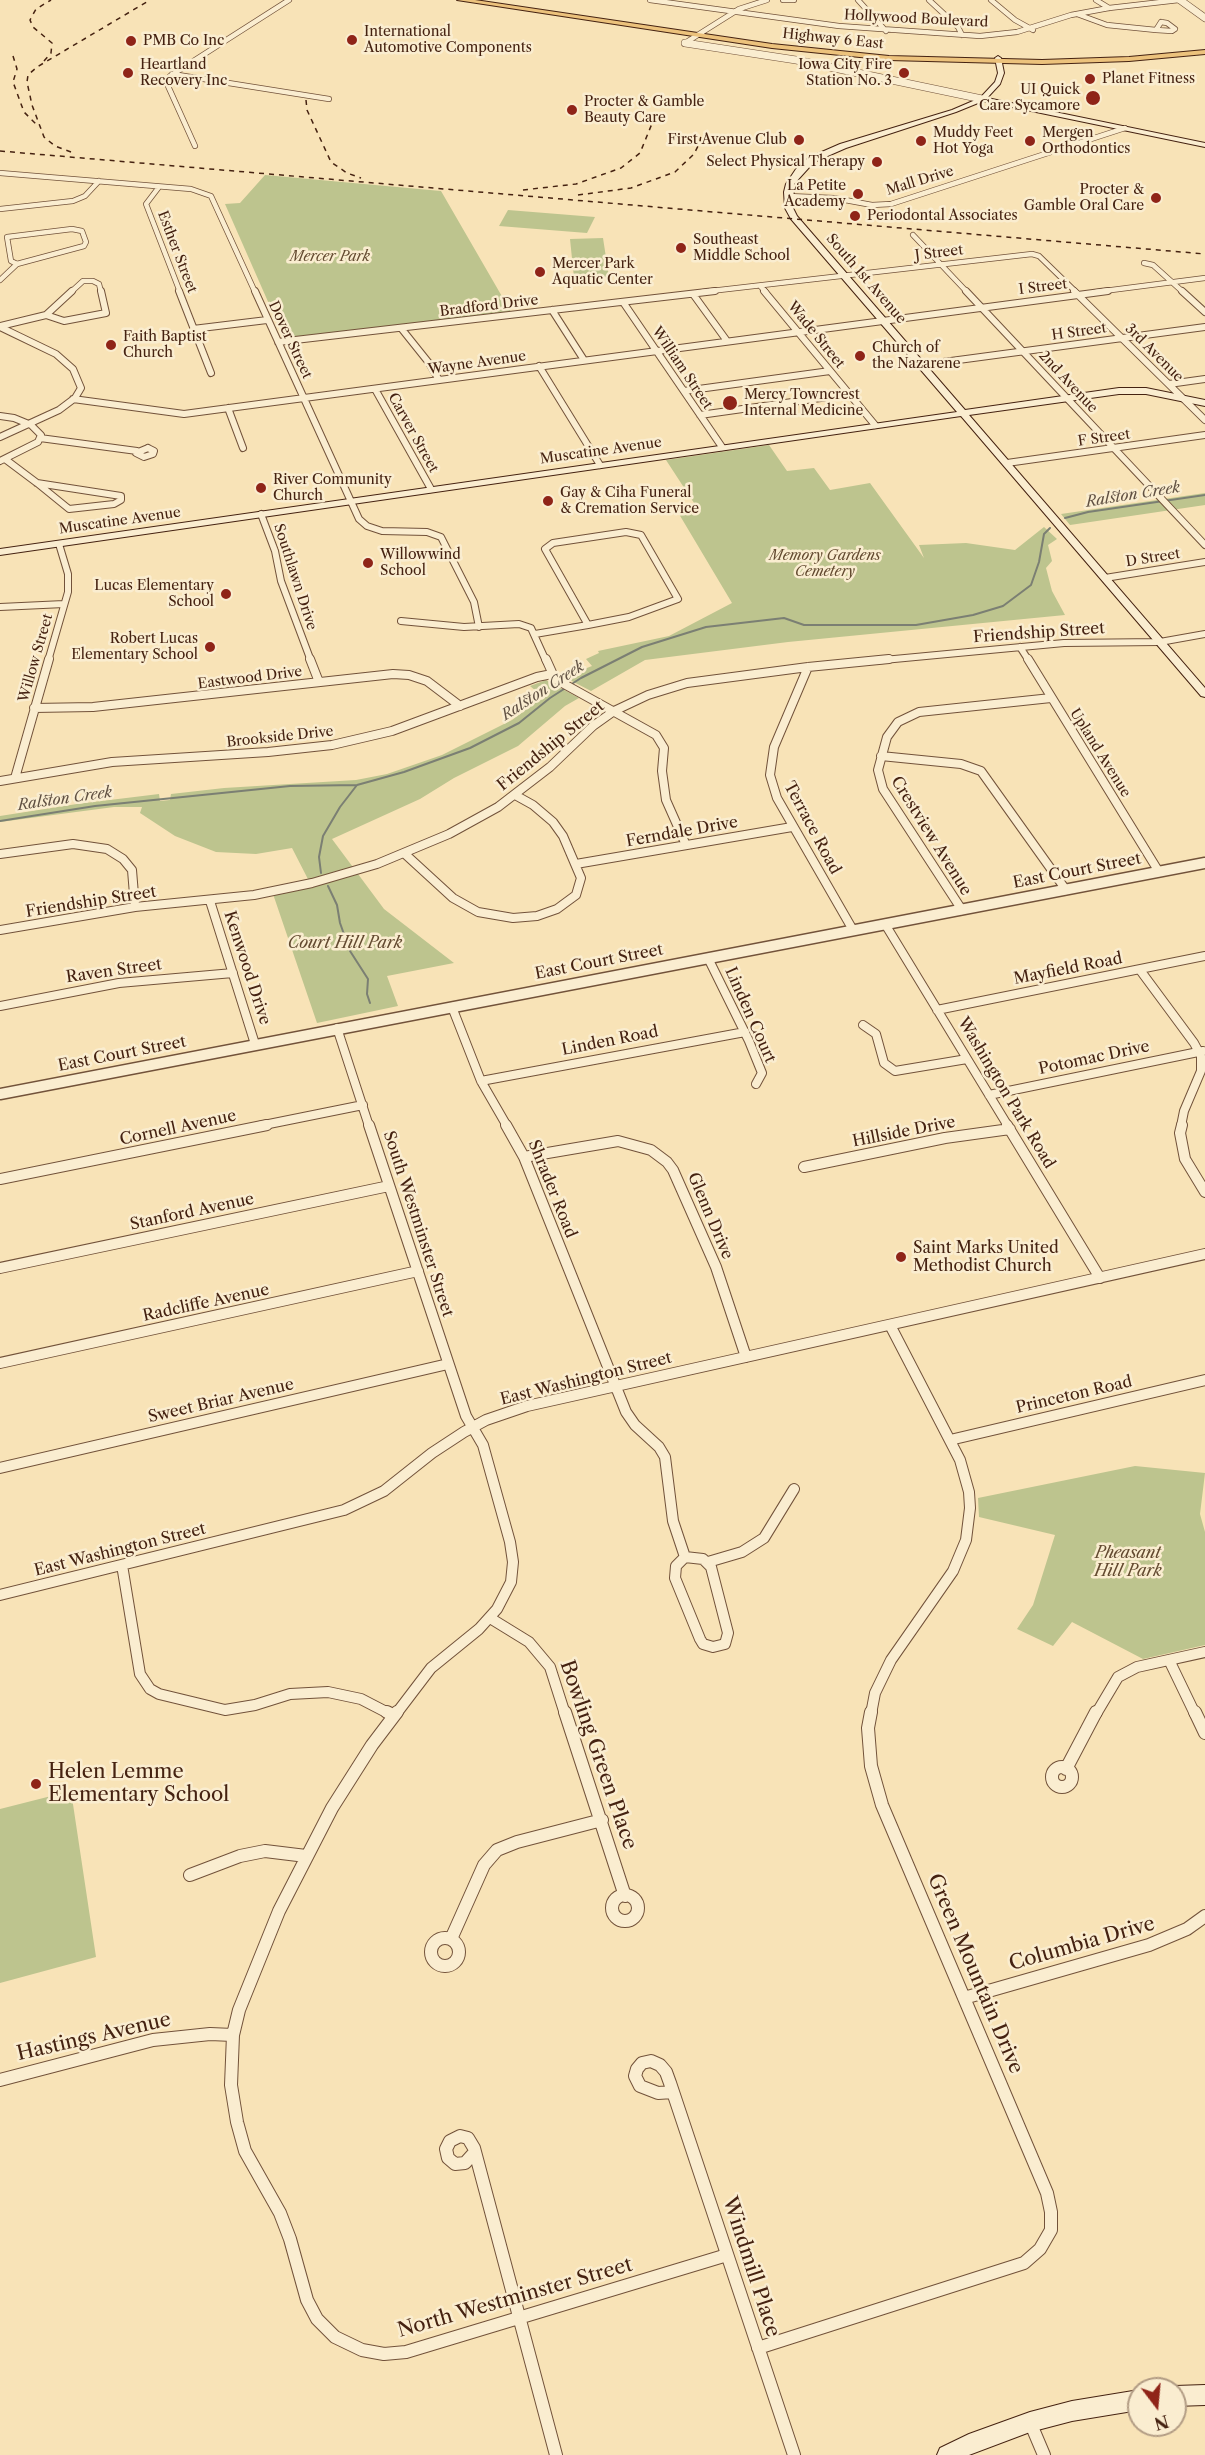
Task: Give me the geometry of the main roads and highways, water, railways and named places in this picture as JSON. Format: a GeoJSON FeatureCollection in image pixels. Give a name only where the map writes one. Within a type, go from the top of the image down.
{"type":"FeatureCollection","features":[{"type":"Feature","properties":{"kind":"main road","name":"Highway 6 East"},"geometry":{"type":"LineString","coordinates":[[461,0],[701,33]]}},
{"type":"Feature","properties":{"kind":"main road","name":"Highway 6 East"},"geometry":{"type":"LineString","coordinates":[[489,0],[843,54],[999,60],[1104,61],[1205,52]]}},
{"type":"Feature","properties":{"kind":"main road","name":"Highway 6 East"},"geometry":{"type":"LineString","coordinates":[[999,60],[1100,56],[1205,48]]}},
{"type":"Feature","properties":{"kind":"main road"},"geometry":{"type":"LineString","coordinates":[[982,99],[998,83],[1001,73],[999,60]]}},
{"type":"Feature","properties":{"kind":"main road"},"geometry":{"type":"LineString","coordinates":[[982,99],[1205,145]]}},
{"type":"Feature","properties":{"kind":"main road","name":"South 1st Avenue"},"geometry":{"type":"LineString","coordinates":[[982,99],[954,111],[828,151],[799,171],[790,184],[789,208],[794,217],[1205,694]]}},
{"type":"Feature","properties":{"kind":"main road","name":"Muscatine Avenue"},"geometry":{"type":"LineString","coordinates":[[0,552],[1127,390],[1205,403]]}},
{"type":"Feature","properties":{"kind":"main road"},"geometry":{"type":"LineString","coordinates":[[1187,2396],[1205,2395]]}},
{"type":"Feature","properties":{"kind":"main road"},"geometry":{"type":"LineString","coordinates":[[947,2455],[976,2441],[1030,2422],[1072,2411],[1127,2402]]}},
{"type":"Feature","properties":{"kind":"waterway","name":"Ralston Creek"},"geometry":{"type":"LineString","coordinates":[[1065,518],[1088,512],[1205,495]]}},
{"type":"Feature","properties":{"kind":"waterway","name":"Ralston Creek"},"geometry":{"type":"LineString","coordinates":[[357,785],[404,772],[470,748],[519,723],[550,698],[581,678],[642,647],[706,627],[784,618],[804,625],[916,625],[973,615],[1003,606],[1031,585],[1039,562],[1044,534],[1050,528]]}},
{"type":"Feature","properties":{"kind":"waterway","name":"Ralston Creek"},"geometry":{"type":"LineString","coordinates":[[0,821],[95,806],[290,786],[357,785]]}},
{"type":"Feature","properties":{"kind":"waterway"},"geometry":{"type":"LineString","coordinates":[[321,873],[319,857],[323,836],[340,807],[357,785]]}},
{"type":"Feature","properties":{"kind":"waterway"},"geometry":{"type":"LineString","coordinates":[[328,886],[337,905],[340,923],[350,951],[368,979],[367,994],[370,1003]]}},
{"type":"Feature","properties":{"kind":"railway"},"geometry":{"type":"LineString","coordinates":[[44,61],[51,53],[52,43],[33,27],[30,20],[36,9],[51,0]]}},
{"type":"Feature","properties":{"kind":"railway"},"geometry":{"type":"LineString","coordinates":[[71,152],[55,146],[44,137],[32,105],[27,82],[28,75],[37,67],[150,0]]}},
{"type":"Feature","properties":{"kind":"railway"},"geometry":{"type":"LineString","coordinates":[[13,56],[17,69],[13,82],[24,112],[37,125]]}},
{"type":"Feature","properties":{"kind":"railway"},"geometry":{"type":"LineString","coordinates":[[306,100],[307,110],[331,162],[347,173],[361,178]]}},
{"type":"Feature","properties":{"kind":"railway"},"geometry":{"type":"LineString","coordinates":[[523,190],[576,184],[621,168],[640,153],[651,126],[660,117]]}},
{"type":"Feature","properties":{"kind":"railway"},"geometry":{"type":"LineString","coordinates":[[578,195],[631,188],[675,172],[694,154],[700,142],[701,133]]}},
{"type":"Feature","properties":{"kind":"railway"},"geometry":{"type":"LineString","coordinates":[[0,151],[1205,254]]}},
{"type":"Feature","properties":{"kind":"place","name":"International Automotive Components"},"geometry":{"type":"Point","coordinates":[352,40]}},
{"type":"Feature","properties":{"kind":"place","name":"PMB Co Inc"},"geometry":{"type":"Point","coordinates":[131,41]}},
{"type":"Feature","properties":{"kind":"place","name":"Heartland Recovery Inc"},"geometry":{"type":"Point","coordinates":[128,73]}},
{"type":"Feature","properties":{"kind":"place","name":"Iowa City Fire Station No. 3"},"geometry":{"type":"Point","coordinates":[904,73]}},
{"type":"Feature","properties":{"kind":"place","name":"Planet Fitness"},"geometry":{"type":"Point","coordinates":[1090,79]}},
{"type":"Feature","properties":{"kind":"place","name":"UI Quick Care Sycamore"},"geometry":{"type":"Point","coordinates":[1093,98]}},
{"type":"Feature","properties":{"kind":"place","name":"Procter & Gamble Beauty Care"},"geometry":{"type":"Point","coordinates":[572,110]}},
{"type":"Feature","properties":{"kind":"place","name":"First Avenue Club"},"geometry":{"type":"Point","coordinates":[799,140]}},
{"type":"Feature","properties":{"kind":"place","name":"Muddy Feet Hot Yoga"},"geometry":{"type":"Point","coordinates":[921,141]}},
{"type":"Feature","properties":{"kind":"place","name":"Mergen Orthodontics"},"geometry":{"type":"Point","coordinates":[1030,141]}},
{"type":"Feature","properties":{"kind":"place","name":"Select Physical Therapy"},"geometry":{"type":"Point","coordinates":[877,162]}},
{"type":"Feature","properties":{"kind":"place","name":"La Petite Academy"},"geometry":{"type":"Point","coordinates":[858,194]}},
{"type":"Feature","properties":{"kind":"place","name":"Procter & Gamble Oral Care"},"geometry":{"type":"Point","coordinates":[1156,198]}},
{"type":"Feature","properties":{"kind":"place","name":"Periodontal Associates"},"geometry":{"type":"Point","coordinates":[855,216]}},
{"type":"Feature","properties":{"kind":"place","name":"Southeast Middle School"},"geometry":{"type":"Point","coordinates":[681,248]}},
{"type":"Feature","properties":{"kind":"place","name":"Mercer Park Aquatic Center"},"geometry":{"type":"Point","coordinates":[540,272]}},
{"type":"Feature","properties":{"kind":"place","name":"Faith Baptist Church"},"geometry":{"type":"Point","coordinates":[111,345]}},
{"type":"Feature","properties":{"kind":"place","name":"Church of the Nazarene"},"geometry":{"type":"Point","coordinates":[860,356]}},
{"type":"Feature","properties":{"kind":"place","name":"Mercy Towncrest Internal Medicine"},"geometry":{"type":"Point","coordinates":[730,403]}},
{"type":"Feature","properties":{"kind":"place","name":"River Community Church"},"geometry":{"type":"Point","coordinates":[261,488]}},
{"type":"Feature","properties":{"kind":"place","name":"Gay & Ciha Funeral & Cremation Service"},"geometry":{"type":"Point","coordinates":[548,501]}},
{"type":"Feature","properties":{"kind":"place","name":"Willowwind School"},"geometry":{"type":"Point","coordinates":[368,563]}},
{"type":"Feature","properties":{"kind":"place","name":"Lucas Elementary School"},"geometry":{"type":"Point","coordinates":[226,594]}},
{"type":"Feature","properties":{"kind":"place","name":"Robert Lucas Elementary School"},"geometry":{"type":"Point","coordinates":[210,647]}},
{"type":"Feature","properties":{"kind":"place","name":"Saint Marks United Methodist Church"},"geometry":{"type":"Point","coordinates":[901,1257]}},
{"type":"Feature","properties":{"kind":"place","name":"Helen Lemme Elementary School"},"geometry":{"type":"Point","coordinates":[36,1784]}},
{"type":"Feature","properties":{"kind":"park label","name":"Mercer Park"},"geometry":{"type":"Point","coordinates":[330,257]}},
{"type":"Feature","properties":{"kind":"park label","name":"Memory Gardens Cemetery"},"geometry":{"type":"Point","coordinates":[825,564]}},
{"type":"Feature","properties":{"kind":"park label","name":"Court Hill Park"},"geometry":{"type":"Point","coordinates":[345,943]}},
{"type":"Feature","properties":{"kind":"park label","name":"Pheasant Hill Park"},"geometry":{"type":"Point","coordinates":[1128,1562]}}]}
